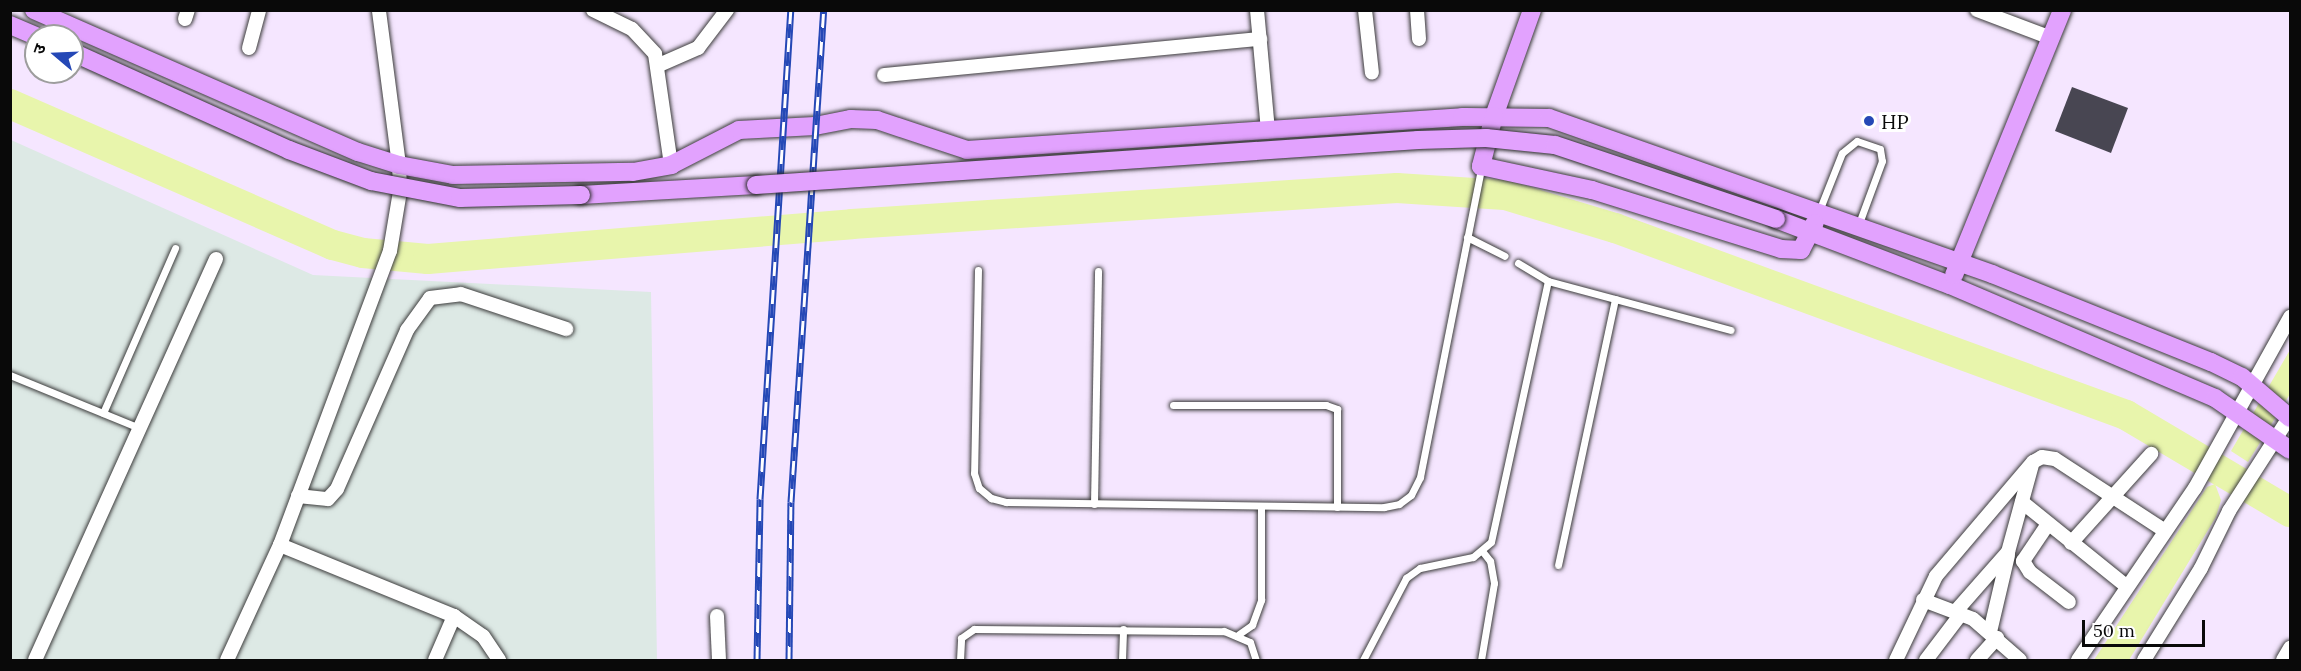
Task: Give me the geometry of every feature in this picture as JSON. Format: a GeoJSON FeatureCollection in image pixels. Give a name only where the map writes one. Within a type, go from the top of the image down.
{"type":"FeatureCollection","features":[{"type":"Feature","properties":{"kind":"street"},"geometry":{"type":"LineString","coordinates":[[34,10],[358,152],[399,165],[453,175],[503,176],[633,172],[671,165],[740,130],[815,126],[851,118],[877,120],[967,150],[1494,116],[1549,118],[1568,123],[1959,263],[2211,362],[2254,388],[2289,416],[2278,442],[2255,471],[2229,511],[2201,568],[2144,660]]}},
{"type":"Feature","properties":{"kind":"street"},"geometry":{"type":"LineString","coordinates":[[249,48],[259,10]]}},
{"type":"Feature","properties":{"kind":"street"},"geometry":{"type":"LineString","coordinates":[[227,660],[280,545],[381,282],[390,251],[400,191],[399,165],[379,10]]}},
{"type":"Feature","properties":{"kind":"street"},"geometry":{"type":"LineString","coordinates":[[593,10],[644,38],[659,65],[671,165]]}},
{"type":"Feature","properties":{"kind":"street"},"geometry":{"type":"LineString","coordinates":[[659,65],[698,48],[727,10]]}},
{"type":"Feature","properties":{"kind":"street"},"geometry":{"type":"LineString","coordinates":[[1257,10],[1268,130]]}},
{"type":"Feature","properties":{"kind":"street"},"geometry":{"type":"LineString","coordinates":[[1365,10],[1372,73]]}},
{"type":"Feature","properties":{"kind":"street"},"geometry":{"type":"LineString","coordinates":[[1417,10],[1419,39]]}},
{"type":"Feature","properties":{"kind":"street"},"geometry":{"type":"LineString","coordinates":[[1532,10],[1494,116],[1480,174],[1592,190],[1780,249],[1801,250],[1818,214]]}},
{"type":"Feature","properties":{"kind":"street"},"geometry":{"type":"LineString","coordinates":[[1977,10],[2051,38]]}},
{"type":"Feature","properties":{"kind":"street"},"geometry":{"type":"LineString","coordinates":[[1950,285],[2062,10]]}},
{"type":"Feature","properties":{"kind":"street"},"geometry":{"type":"LineString","coordinates":[[10,25],[24,31]]}},
{"type":"Feature","properties":{"kind":"street"},"geometry":{"type":"LineString","coordinates":[[884,75],[1260,39]]}},
{"type":"Feature","properties":{"kind":"street"},"geometry":{"type":"LineString","coordinates":[[84,57],[299,154],[371,181],[460,198],[676,189],[1418,140],[1486,138],[1555,145],[1776,219],[1950,285],[2215,398],[2278,442]]}},
{"type":"Feature","properties":{"kind":"street"},"geometry":{"type":"LineString","coordinates":[[35,660],[216,260]]}},
{"type":"Feature","properties":{"kind":"street"},"geometry":{"type":"LineString","coordinates":[[298,496],[328,499],[337,489],[407,330],[418,310],[430,298],[461,294],[566,329]]}},
{"type":"Feature","properties":{"kind":"street"},"geometry":{"type":"LineString","coordinates":[[2078,660],[2126,586],[2195,489],[2240,415],[2290,317]]}},
{"type":"Feature","properties":{"kind":"street"},"geometry":{"type":"LineString","coordinates":[[2071,543],[2151,454]]}},
{"type":"Feature","properties":{"kind":"street"},"geometry":{"type":"LineString","coordinates":[[1896,660],[1936,576],[2033,462],[2042,457],[2055,459],[2165,531]]}},
{"type":"Feature","properties":{"kind":"street"},"geometry":{"type":"LineString","coordinates":[[1977,660],[1994,635],[2008,552],[2033,462]]}},
{"type":"Feature","properties":{"kind":"street"},"geometry":{"type":"LineString","coordinates":[[2022,502],[2126,586]]}},
{"type":"Feature","properties":{"kind":"street"},"geometry":{"type":"LineString","coordinates":[[2048,524],[2023,561],[2030,572],[2069,602]]}},
{"type":"Feature","properties":{"kind":"street"},"geometry":{"type":"LineString","coordinates":[[280,545],[454,615],[483,636],[499,660]]}},
{"type":"Feature","properties":{"kind":"street"},"geometry":{"type":"LineString","coordinates":[[1926,660],[1959,612],[2008,552]]}},
{"type":"Feature","properties":{"kind":"street"},"geometry":{"type":"LineString","coordinates":[[1923,600],[1959,612],[1994,635],[2020,660]]}},
{"type":"Feature","properties":{"kind":"street"},"geometry":{"type":"LineString","coordinates":[[435,660],[454,615]]}},
{"type":"Feature","properties":{"kind":"street"},"geometry":{"type":"LineString","coordinates":[[717,616],[719,660]]}},
{"type":"Feature","properties":{"kind":"street"},"geometry":{"type":"LineString","coordinates":[[2283,660],[2290,648]]}},
{"type":"Feature","properties":{"kind":"lane"},"geometry":{"type":"LineString","coordinates":[[1818,214],[1842,153],[1857,141],[1880,149],[1882,161],[1857,228]]}},
{"type":"Feature","properties":{"kind":"lane"},"geometry":{"type":"LineString","coordinates":[[978,270],[974,458],[979,488],[992,498],[1006,502],[1261,508],[1383,507],[1399,504],[1411,495],[1420,477],[1480,174]]}},
{"type":"Feature","properties":{"kind":"lane"},"geometry":{"type":"LineString","coordinates":[[1467,237],[1506,256]]}},
{"type":"Feature","properties":{"kind":"lane"},"geometry":{"type":"LineString","coordinates":[[103,413],[175,248]]}},
{"type":"Feature","properties":{"kind":"lane"},"geometry":{"type":"LineString","coordinates":[[1518,263],[1548,281],[1731,330]]}},
{"type":"Feature","properties":{"kind":"lane"},"geometry":{"type":"LineString","coordinates":[[1094,504],[1098,272]]}},
{"type":"Feature","properties":{"kind":"lane"},"geometry":{"type":"LineString","coordinates":[[1363,660],[1406,578],[1420,568],[1483,552],[1497,523],[1548,281]]}},
{"type":"Feature","properties":{"kind":"lane"},"geometry":{"type":"LineString","coordinates":[[1558,565],[1615,299]]}},
{"type":"Feature","properties":{"kind":"lane"},"geometry":{"type":"LineString","coordinates":[[10,375],[139,428]]}},
{"type":"Feature","properties":{"kind":"lane"},"geometry":{"type":"LineString","coordinates":[[1173,405],[1332,406],[1339,414],[1337,507]]}},
{"type":"Feature","properties":{"kind":"lane"},"geometry":{"type":"LineString","coordinates":[[1239,634],[1252,625],[1261,600],[1261,508]]}},
{"type":"Feature","properties":{"kind":"lane"},"geometry":{"type":"LineString","coordinates":[[1481,660],[1494,583],[1491,561],[1483,552]]}},
{"type":"Feature","properties":{"kind":"lane"},"geometry":{"type":"LineString","coordinates":[[960,660],[961,638],[974,629],[1123,629],[1239,634],[1250,642],[1256,660]]}},
{"type":"Feature","properties":{"kind":"lane"},"geometry":{"type":"LineString","coordinates":[[1122,660],[1123,629]]}},
{"type":"Feature","properties":{"kind":"shaded area"},"geometry":{"type":"Polygon","coordinates":[[[11,140],[313,275],[651,292],[657,660],[11,660],[11,140]]]}},
{"type":"Feature","properties":{"kind":"shaded area"},"geometry":{"type":"Polygon","coordinates":[[[2290,350],[2290,394],[2248,462],[2231,451],[2290,350]]]}},
{"type":"Feature","properties":{"kind":"shaded area"},"geometry":{"type":"Polygon","coordinates":[[[2215,484],[2221,500],[2216,517],[2129,660],[2094,660],[2207,487],[2215,484]]]}},
{"type":"Feature","properties":{"kind":"building"},"geometry":{"type":"Polygon","coordinates":[[[2072,87],[2128,108],[2111,153],[2055,131],[2072,87]]]}},
{"type":"Feature","properties":{"kind":"waterway"},"geometry":{"type":"LineString","coordinates":[[10,104],[333,245],[363,253],[428,259],[852,224],[1397,188],[1505,195],[1615,228],[2126,415],[2290,512]]}},
{"type":"Feature","properties":{"kind":"railway"},"geometry":{"type":"LineString","coordinates":[[757,660],[760,499],[791,10]]}},
{"type":"Feature","properties":{"kind":"railway"},"geometry":{"type":"LineString","coordinates":[[789,660],[791,502],[824,10]]}},
{"type":"Feature","properties":{"kind":"place","name":"HP"},"geometry":{"type":"Point","coordinates":[1869,121]}}]}
